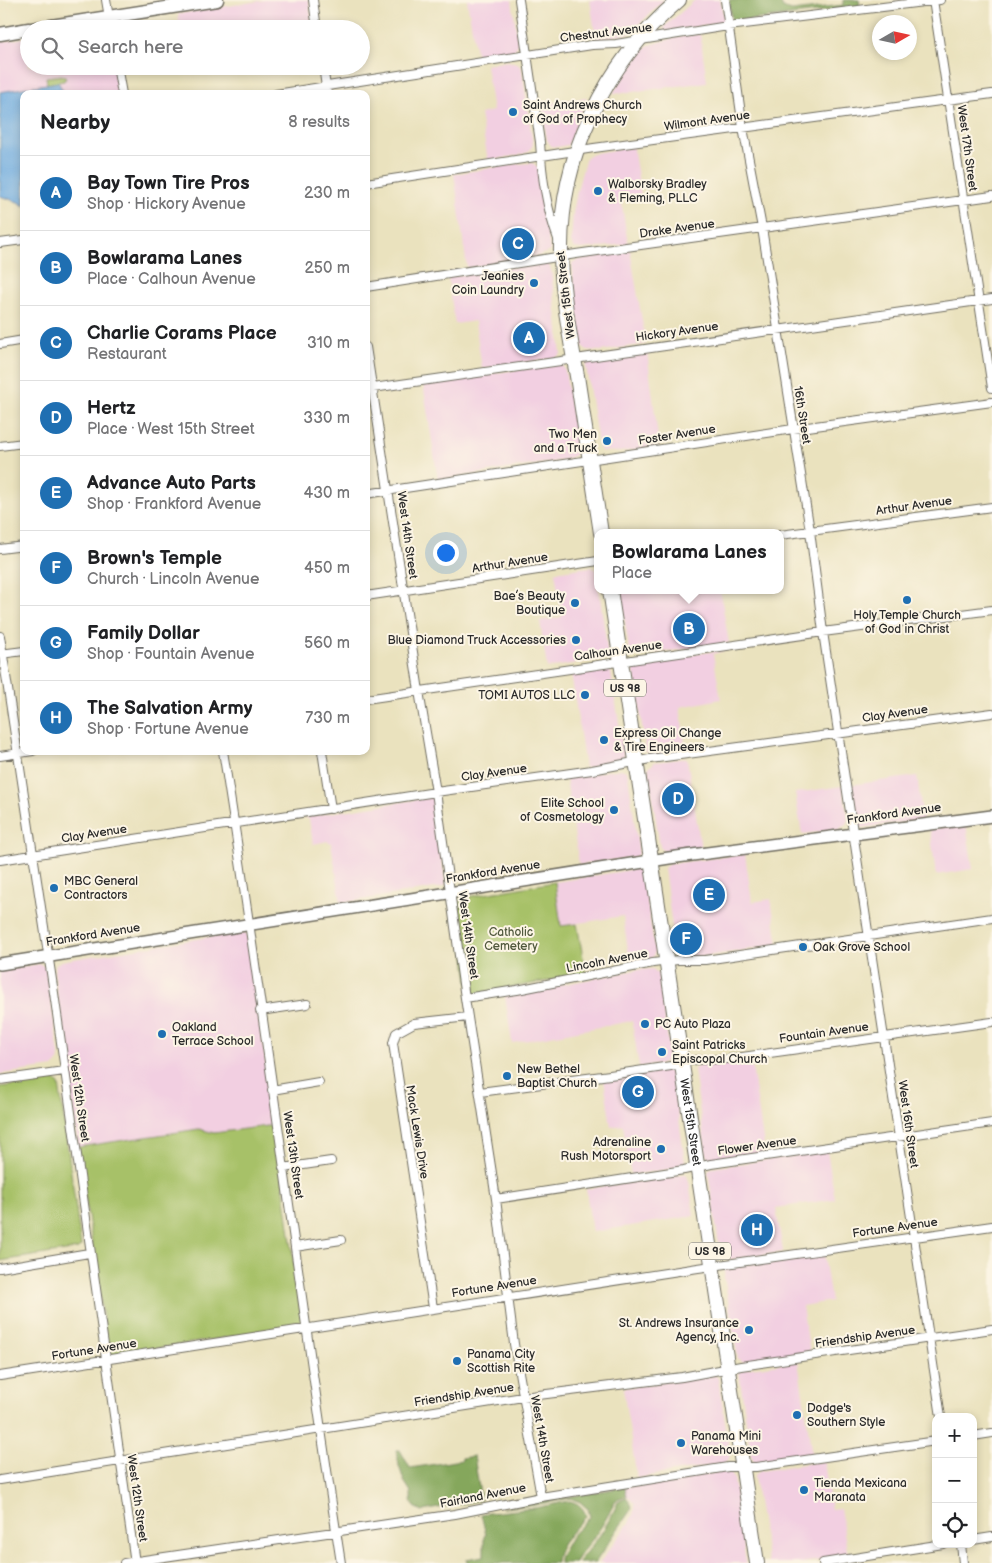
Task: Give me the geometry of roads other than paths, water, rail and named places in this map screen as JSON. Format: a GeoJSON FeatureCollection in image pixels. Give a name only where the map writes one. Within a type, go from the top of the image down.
{"type":"FeatureCollection","features":[{"type":"Feature","properties":{"kind":"highway"},"geometry":{"type":"LineString","coordinates":[[561,252],[564,204],[568,180],[589,119],[600,96],[620,64],[654,23],[679,0]]}},
{"type":"Feature","properties":{"kind":"highway","name":"West 15th Street"},"geometry":{"type":"LineString","coordinates":[[561,252],[564,291],[600,529]]}},
{"type":"Feature","properties":{"kind":"highway","name":"West 15th Street"},"geometry":{"type":"LineString","coordinates":[[611,594],[757,1563]]}},
{"type":"Feature","properties":{"kind":"main road"},"geometry":{"type":"LineString","coordinates":[[124,20],[217,0]]}},
{"type":"Feature","properties":{"kind":"main road"},"geometry":{"type":"LineString","coordinates":[[0,34],[20,31]]}},
{"type":"Feature","properties":{"kind":"main road","name":"Frankford Avenue"},"geometry":{"type":"LineString","coordinates":[[0,964],[652,860],[992,816]]}},
{"type":"Feature","properties":{"kind":"street"},"geometry":{"type":"LineString","coordinates":[[106,0],[109,20]]}},
{"type":"Feature","properties":{"kind":"street"},"geometry":{"type":"LineString","coordinates":[[313,0],[316,20]]}},
{"type":"Feature","properties":{"kind":"street","name":"West 15th Street"},"geometry":{"type":"LineString","coordinates":[[519,0],[540,142],[548,212],[561,252]]}},
{"type":"Feature","properties":{"kind":"street","name":"16th Street"},"geometry":{"type":"LineString","coordinates":[[725,0],[743,128],[762,228],[810,531],[823,632],[854,834]]}},
{"type":"Feature","properties":{"kind":"street","name":"Chestnut Avenue"},"geometry":{"type":"LineString","coordinates":[[326,90],[592,45],[616,44],[728,26],[935,0]]}},
{"type":"Feature","properties":{"kind":"street","name":"West 17th Street"},"geometry":{"type":"LineString","coordinates":[[935,0],[948,100],[992,388]]}},
{"type":"Feature","properties":{"kind":"street"},"geometry":{"type":"LineString","coordinates":[[119,75],[121,90]]}},
{"type":"Feature","properties":{"kind":"street"},"geometry":{"type":"LineString","coordinates":[[324,75],[326,90]]}},
{"type":"Feature","properties":{"kind":"street","name":"Wilmont Avenue"},"geometry":{"type":"LineString","coordinates":[[370,182],[541,156],[992,94]]}},
{"type":"Feature","properties":{"kind":"street","name":"Drake Avenue"},"geometry":{"type":"LineString","coordinates":[[370,286],[561,252],[762,228],[992,196]]}},
{"type":"Feature","properties":{"kind":"street"},"geometry":{"type":"LineString","coordinates":[[0,243],[20,240]]}},
{"type":"Feature","properties":{"kind":"street","name":"Hickory Avenue"},"geometry":{"type":"LineString","coordinates":[[370,388],[992,299]]}},
{"type":"Feature","properties":{"kind":"street"},"geometry":{"type":"LineString","coordinates":[[0,344],[20,341]]}},
{"type":"Feature","properties":{"kind":"street","name":"West 14th Street"},"geometry":{"type":"LineString","coordinates":[[370,388],[389,491],[436,792],[496,1199],[514,1344],[541,1497]]}},
{"type":"Feature","properties":{"kind":"street","name":"Foster Avenue"},"geometry":{"type":"LineString","coordinates":[[370,493],[793,429],[992,402]]}},
{"type":"Feature","properties":{"kind":"street"},"geometry":{"type":"LineString","coordinates":[[0,446],[20,444]]}},
{"type":"Feature","properties":{"kind":"street","name":"Arthur Avenue"},"geometry":{"type":"LineString","coordinates":[[784,534],[992,507]]}},
{"type":"Feature","properties":{"kind":"street"},"geometry":{"type":"LineString","coordinates":[[0,550],[20,547]]}},
{"type":"Feature","properties":{"kind":"street","name":"Arthur Avenue"},"geometry":{"type":"LineString","coordinates":[[370,595],[594,562]]}},
{"type":"Feature","properties":{"kind":"street","name":"Calhoun Avenue"},"geometry":{"type":"LineString","coordinates":[[370,698],[823,632],[992,610]]}},
{"type":"Feature","properties":{"kind":"street","name":"West 12th Street"},"geometry":{"type":"LineString","coordinates":[[0,636],[34,855],[134,1562]]}},
{"type":"Feature","properties":{"kind":"street"},"geometry":{"type":"LineString","coordinates":[[2,654],[20,652]]}},
{"type":"Feature","properties":{"kind":"street","name":"Clay Avenue"},"geometry":{"type":"LineString","coordinates":[[0,860],[636,762],[992,713]]}},
{"type":"Feature","properties":{"kind":"street"},"geometry":{"type":"LineString","coordinates":[[0,756],[18,754]]}},
{"type":"Feature","properties":{"kind":"street","name":"West 13th Street"},"geometry":{"type":"LineString","coordinates":[[224,755],[250,924],[260,1011],[341,1563]]}},
{"type":"Feature","properties":{"kind":"street"},"geometry":{"type":"LineString","coordinates":[[323,755],[331,808]]}},
{"type":"Feature","properties":{"kind":"street","name":"West 16th Street"},"geometry":{"type":"LineString","coordinates":[[854,834],[941,1413]]}},
{"type":"Feature","properties":{"kind":"street","name":"Lincoln Avenue"},"geometry":{"type":"LineString","coordinates":[[465,998],[667,961],[705,960],[992,918]]}},
{"type":"Feature","properties":{"kind":"street"},"geometry":{"type":"LineString","coordinates":[[260,1011],[307,1004]]}},
{"type":"Feature","properties":{"kind":"street","name":"Mack Lewis Drive"},"geometry":{"type":"LineString","coordinates":[[432,1308],[393,1044],[396,1033],[414,1023],[468,1017]]}},
{"type":"Feature","properties":{"kind":"street","name":"Fountain Avenue"},"geometry":{"type":"LineString","coordinates":[[480,1092],[610,1075],[682,1064],[695,1060],[728,1059],[992,1022]]}},
{"type":"Feature","properties":{"kind":"street"},"geometry":{"type":"LineString","coordinates":[[0,1080],[64,1071]]}},
{"type":"Feature","properties":{"kind":"street"},"geometry":{"type":"LineString","coordinates":[[272,1090],[320,1082]]}},
{"type":"Feature","properties":{"kind":"street","name":"Flower Avenue"},"geometry":{"type":"LineString","coordinates":[[496,1199],[697,1167],[992,1124]]}},
{"type":"Feature","properties":{"kind":"street"},"geometry":{"type":"LineString","coordinates":[[283,1168],[331,1160]]}},
{"type":"Feature","properties":{"kind":"street","name":"Fortune Avenue"},"geometry":{"type":"LineString","coordinates":[[0,1376],[508,1296],[992,1226]]}},
{"type":"Feature","properties":{"kind":"street"},"geometry":{"type":"LineString","coordinates":[[295,1247],[341,1240]]}},
{"type":"Feature","properties":{"kind":"street"},"geometry":{"type":"LineString","coordinates":[[0,1268],[90,1253]]}},
{"type":"Feature","properties":{"kind":"street","name":"Friendship Avenue"},"geometry":{"type":"LineString","coordinates":[[0,1480],[524,1397],[682,1377],[992,1329]]}},
{"type":"Feature","properties":{"kind":"street"},"geometry":{"type":"LineString","coordinates":[[977,1435],[992,1433]]}},
{"type":"Feature","properties":{"kind":"street","name":"Fairland Avenue"},"geometry":{"type":"LineString","coordinates":[[124,1563],[454,1514],[541,1497],[728,1467],[756,1467],[932,1442]]}},
{"type":"Feature","properties":{"kind":"street"},"geometry":{"type":"LineString","coordinates":[[977,1539],[992,1537]]}},
{"type":"Feature","properties":{"kind":"street"},"geometry":{"type":"LineString","coordinates":[[823,1563],[932,1546]]}},
{"type":"Feature","properties":{"kind":"street"},"geometry":{"type":"LineString","coordinates":[[961,1548],[963,1563]]}},
{"type":"Feature","properties":{"kind":"water"},"geometry":{"type":"Polygon","coordinates":[[[58,82],[63,90],[20,90],[20,203],[0,196],[0,92],[58,82]]]}},
{"type":"Feature","properties":{"kind":"place","name":"Saint Andrews Church of God of Prophecy"},"geometry":{"type":"Point","coordinates":[513,112]}},
{"type":"Feature","properties":{"kind":"place","name":"Walborsky Bradley & Fleming, PLLC"},"geometry":{"type":"Point","coordinates":[598,191]}},
{"type":"Feature","properties":{"kind":"place","name":"Charlie Corams Place"},"geometry":{"type":"Point","coordinates":[518,244]}},
{"type":"Feature","properties":{"kind":"place","name":"Jeanies Coin Laundry"},"geometry":{"type":"Point","coordinates":[534,283]}},
{"type":"Feature","properties":{"kind":"place","name":"Bay Town Tire Pros"},"geometry":{"type":"Point","coordinates":[529,338]}},
{"type":"Feature","properties":{"kind":"place","name":"Two Men and a Truck"},"geometry":{"type":"Point","coordinates":[607,441]}},
{"type":"Feature","properties":{"kind":"place","name":"Holy Temple Church of God in Christ"},"geometry":{"type":"Point","coordinates":[907,600]}},
{"type":"Feature","properties":{"kind":"place","name":"Bae’s Beauty Boutique"},"geometry":{"type":"Point","coordinates":[575,603]}},
{"type":"Feature","properties":{"kind":"place","name":"Bowlarama Lanes"},"geometry":{"type":"Point","coordinates":[689,629]}},
{"type":"Feature","properties":{"kind":"place","name":"Blue Diamond Truck Accessories"},"geometry":{"type":"Point","coordinates":[576,640]}},
{"type":"Feature","properties":{"kind":"place","name":"TOMI AUTOS LLC"},"geometry":{"type":"Point","coordinates":[585,695]}},
{"type":"Feature","properties":{"kind":"place","name":"Express Oil Change & Tire Engineers"},"geometry":{"type":"Point","coordinates":[604,740]}},
{"type":"Feature","properties":{"kind":"place","name":"Hertz"},"geometry":{"type":"Point","coordinates":[678,799]}},
{"type":"Feature","properties":{"kind":"place","name":"Elite School of Cosmetology"},"geometry":{"type":"Point","coordinates":[614,810]}},
{"type":"Feature","properties":{"kind":"place","name":"MBC General Contractors"},"geometry":{"type":"Point","coordinates":[54,888]}},
{"type":"Feature","properties":{"kind":"place","name":"Advance Auto Parts"},"geometry":{"type":"Point","coordinates":[709,895]}},
{"type":"Feature","properties":{"kind":"place","name":"Brown's Temple"},"geometry":{"type":"Point","coordinates":[686,939]}},
{"type":"Feature","properties":{"kind":"place","name":"Oak Grove School"},"geometry":{"type":"Point","coordinates":[803,947]}},
{"type":"Feature","properties":{"kind":"place","name":"PC Auto Plaza"},"geometry":{"type":"Point","coordinates":[645,1024]}},
{"type":"Feature","properties":{"kind":"place","name":"Oakland Terrace School"},"geometry":{"type":"Point","coordinates":[162,1034]}},
{"type":"Feature","properties":{"kind":"place","name":"Saint Patricks Episcopal Church"},"geometry":{"type":"Point","coordinates":[662,1052]}},
{"type":"Feature","properties":{"kind":"place","name":"New Bethel Baptist Church"},"geometry":{"type":"Point","coordinates":[507,1076]}},
{"type":"Feature","properties":{"kind":"place","name":"Family Dollar"},"geometry":{"type":"Point","coordinates":[638,1092]}},
{"type":"Feature","properties":{"kind":"place","name":"Adrenaline Rush Motorsport"},"geometry":{"type":"Point","coordinates":[661,1149]}},
{"type":"Feature","properties":{"kind":"place","name":"The Salvation Army"},"geometry":{"type":"Point","coordinates":[757,1230]}},
{"type":"Feature","properties":{"kind":"place","name":"St. Andrews Insurance Agency, Inc."},"geometry":{"type":"Point","coordinates":[749,1330]}},
{"type":"Feature","properties":{"kind":"place","name":"Panama City Scottish Rite"},"geometry":{"type":"Point","coordinates":[457,1361]}},
{"type":"Feature","properties":{"kind":"place","name":"Dodge's Southern Style"},"geometry":{"type":"Point","coordinates":[797,1415]}},
{"type":"Feature","properties":{"kind":"place","name":"Panama Mini Warehouses"},"geometry":{"type":"Point","coordinates":[681,1443]}},
{"type":"Feature","properties":{"kind":"place","name":"Tienda Mexicana Maranata"},"geometry":{"type":"Point","coordinates":[804,1490]}},
{"type":"Feature","properties":{"kind":"park label","name":"Catholic Cemetery"},"geometry":{"type":"Point","coordinates":[511,939]}}]}
